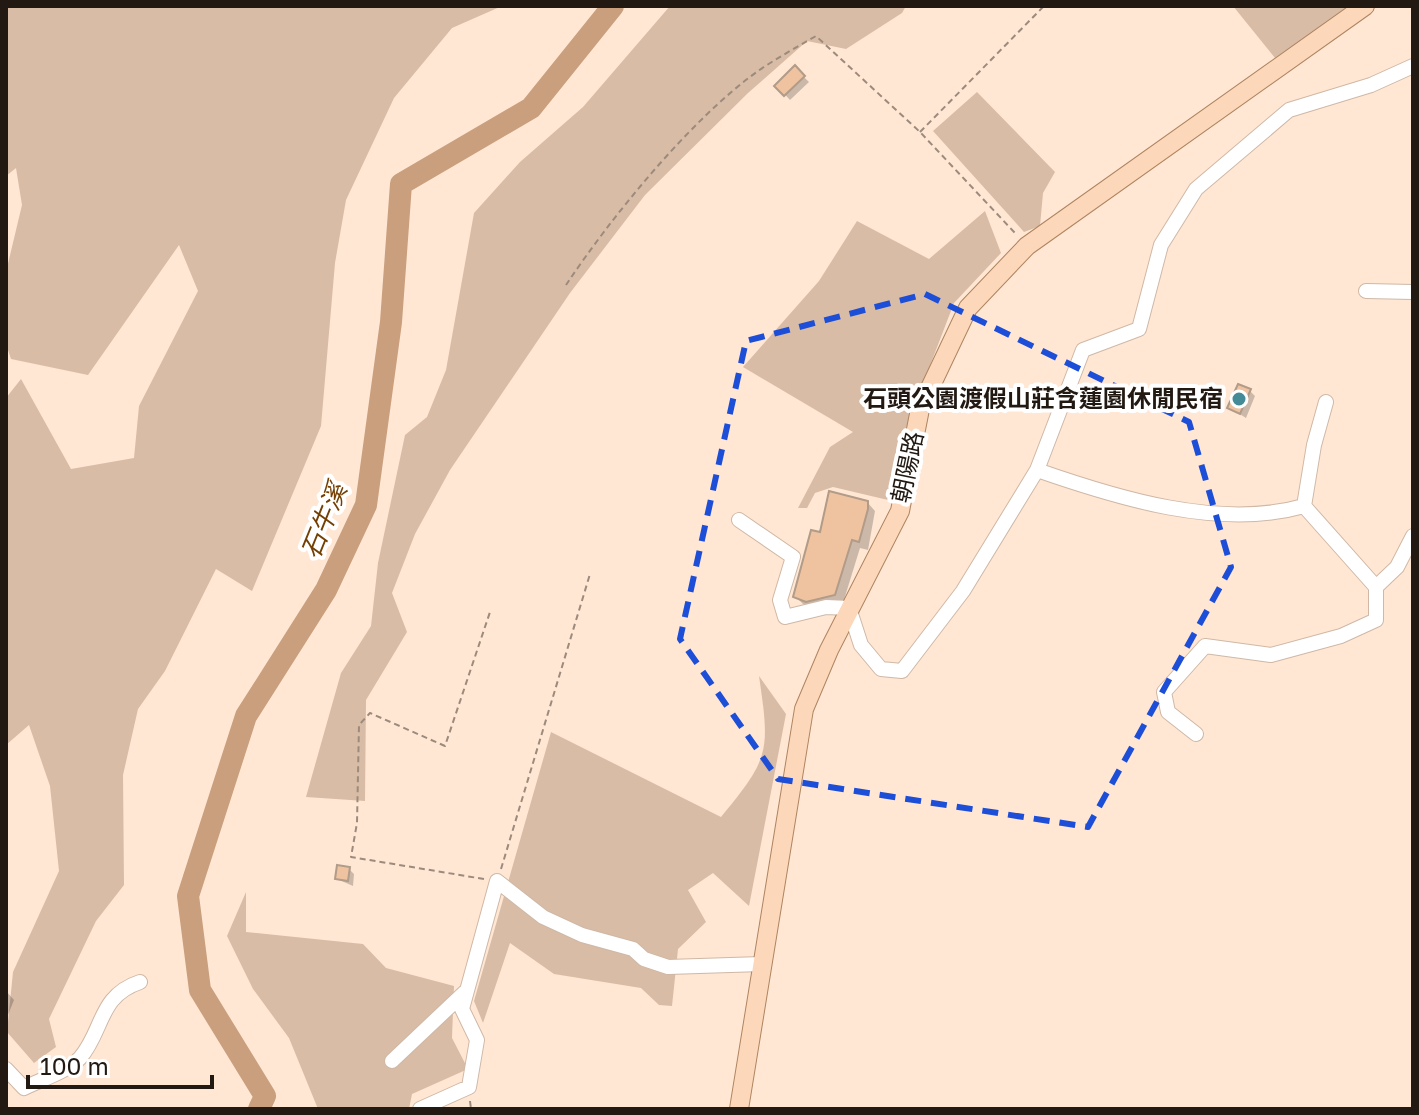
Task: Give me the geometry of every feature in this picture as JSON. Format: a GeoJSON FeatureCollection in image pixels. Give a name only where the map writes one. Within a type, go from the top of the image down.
{"type":"FeatureCollection","features":[{"type":"Feature","properties":{"kind":"main road","name":"朝陽路"},"geometry":{"type":"LineString","coordinates":[[739,1109],[804,709],[849,608],[900,511],[920,409],[968,308],[1027,246],[1365,6]]}},
{"type":"Feature","properties":{"kind":"street"},"geometry":{"type":"LineString","coordinates":[[739,520],[793,557],[780,600],[785,617],[826,607],[849,608],[861,645],[881,669],[902,671],[963,591],[1037,470],[1083,350],[1139,329],[1161,245],[1196,189],[1289,110],[1371,85],[1413,66]]}},
{"type":"Feature","properties":{"kind":"street"},"geometry":{"type":"LineString","coordinates":[[1366,291],[1413,292]]}},
{"type":"Feature","properties":{"kind":"street"},"geometry":{"type":"LineString","coordinates":[[1304,506],[1314,445],[1326,402]]}},
{"type":"Feature","properties":{"kind":"street"},"geometry":{"type":"LineString","coordinates":[[1037,470],[1116,498],[1211,514],[1304,506]]}},
{"type":"Feature","properties":{"kind":"street"},"geometry":{"type":"LineString","coordinates":[[1196,734],[1168,712],[1164,692],[1205,646],[1271,655],[1341,636],[1376,620],[1376,587],[1304,506]]}},
{"type":"Feature","properties":{"kind":"street"},"geometry":{"type":"LineString","coordinates":[[1376,587],[1397,567],[1413,536]]}},
{"type":"Feature","properties":{"kind":"street"},"geometry":{"type":"LineString","coordinates":[[420,1109],[469,1087],[475,1070],[477,1040],[462,1009],[497,881],[543,917],[582,935],[633,949],[644,959],[668,967],[762,964]]}},
{"type":"Feature","properties":{"kind":"street"},"geometry":{"type":"LineString","coordinates":[[6,1069],[24,1088],[79,1059],[102,1014],[121,988],[140,982]]}},
{"type":"Feature","properties":{"kind":"street"},"geometry":{"type":"LineString","coordinates":[[392,1061],[465,992]]}},
{"type":"Feature","properties":{"kind":"path"},"geometry":{"type":"LineString","coordinates":[[920,132],[1044,6]]}},
{"type":"Feature","properties":{"kind":"path"},"geometry":{"type":"LineString","coordinates":[[566,285],[594,244],[682,141],[757,72],[816,36],[920,132],[1027,246]]}},
{"type":"Feature","properties":{"kind":"path"},"geometry":{"type":"LineString","coordinates":[[490,612],[445,746],[370,713],[359,725],[357,823],[351,857],[497,881],[590,574]]}},
{"type":"Feature","properties":{"kind":"highlighted area"},"geometry":{"type":"Polygon","coordinates":[[[925,294],[1189,422],[1231,567],[1088,827],[778,779],[680,639],[746,341],[925,294]]]}},
{"type":"Feature","properties":{"kind":"shaded area"},"geometry":{"type":"Polygon","coordinates":[[[6,6],[502,6],[452,28],[394,98],[346,200],[335,263],[321,426],[252,591],[216,569],[165,671],[138,709],[123,775],[124,885],[96,921],[49,1019],[56,1047],[34,1063],[7,1032],[13,972],[59,871],[50,786],[29,725],[6,745],[6,398],[21,379],[71,469],[134,458],[139,406],[198,291],[179,245],[88,375],[11,359],[6,344],[6,272],[22,205],[16,168],[6,176],[6,6]]]}},
{"type":"Feature","properties":{"kind":"shaded area"},"geometry":{"type":"Polygon","coordinates":[[[670,6],[906,6],[902,13],[846,49],[807,41],[748,93],[645,195],[570,293],[450,470],[415,534],[392,593],[407,632],[366,700],[365,801],[306,797],[341,673],[371,626],[378,563],[405,435],[427,417],[446,370],[474,213],[520,162],[583,107],[670,6]]]}},
{"type":"Feature","properties":{"kind":"shaded area"},"geometry":{"type":"Polygon","coordinates":[[[1233,6],[1350,6],[1275,58],[1233,6]]]}},
{"type":"Feature","properties":{"kind":"shaded area"},"geometry":{"type":"Polygon","coordinates":[[[977,92],[1055,172],[1043,193],[1040,226],[1024,232],[933,131],[977,92]]]}},
{"type":"Feature","properties":{"kind":"shaded area"},"geometry":{"type":"Polygon","coordinates":[[[985,211],[1001,253],[954,303],[906,428],[888,500],[833,487],[815,493],[807,508],[798,508],[830,447],[853,432],[743,367],[819,281],[857,221],[929,259],[985,211]]]}},
{"type":"Feature","properties":{"kind":"shaded area"},"geometry":{"type":"Polygon","coordinates":[[[759,676],[786,714],[749,906],[713,873],[688,890],[706,922],[678,949],[672,1006],[659,1005],[641,988],[554,974],[510,943],[483,1023],[474,1001],[551,732],[721,817],[749,781],[762,752],[765,721],[759,676]]]}},
{"type":"Feature","properties":{"kind":"shaded area"},"geometry":{"type":"Polygon","coordinates":[[[246,892],[246,932],[363,944],[386,968],[454,986],[452,1038],[468,1069],[412,1094],[409,1109],[318,1109],[289,1038],[253,989],[227,936],[246,892]]]}},
{"type":"Feature","properties":{"kind":"building"},"geometry":{"type":"Polygon","coordinates":[[[795,65],[805,76],[784,96],[774,86],[795,65]]]}},
{"type":"Feature","properties":{"kind":"building","name":"石頭公園渡假山莊含蓮園休閒民宿"},"geometry":{"type":"Polygon","coordinates":[[[1238,384],[1251,389],[1240,414],[1227,408],[1238,384]]]}},
{"type":"Feature","properties":{"kind":"building"},"geometry":{"type":"Polygon","coordinates":[[[829,491],[868,501],[868,509],[859,542],[852,540],[835,595],[806,602],[793,597],[811,530],[820,532],[829,491]]]}},
{"type":"Feature","properties":{"kind":"building"},"geometry":{"type":"Polygon","coordinates":[[[337,865],[350,867],[348,881],[335,879],[337,865]]]}},
{"type":"Feature","properties":{"kind":"waterway","name":"石牛溪"},"geometry":{"type":"LineString","coordinates":[[259,1109],[265,1096],[200,990],[188,896],[246,716],[326,590],[366,505],[391,322],[401,184],[531,108],[613,6]]}},
{"type":"Feature","properties":{"kind":"place","name":"石頭公園渡假山莊含蓮園休閒民宿"},"geometry":{"type":"Point","coordinates":[1239,399]}}]}
